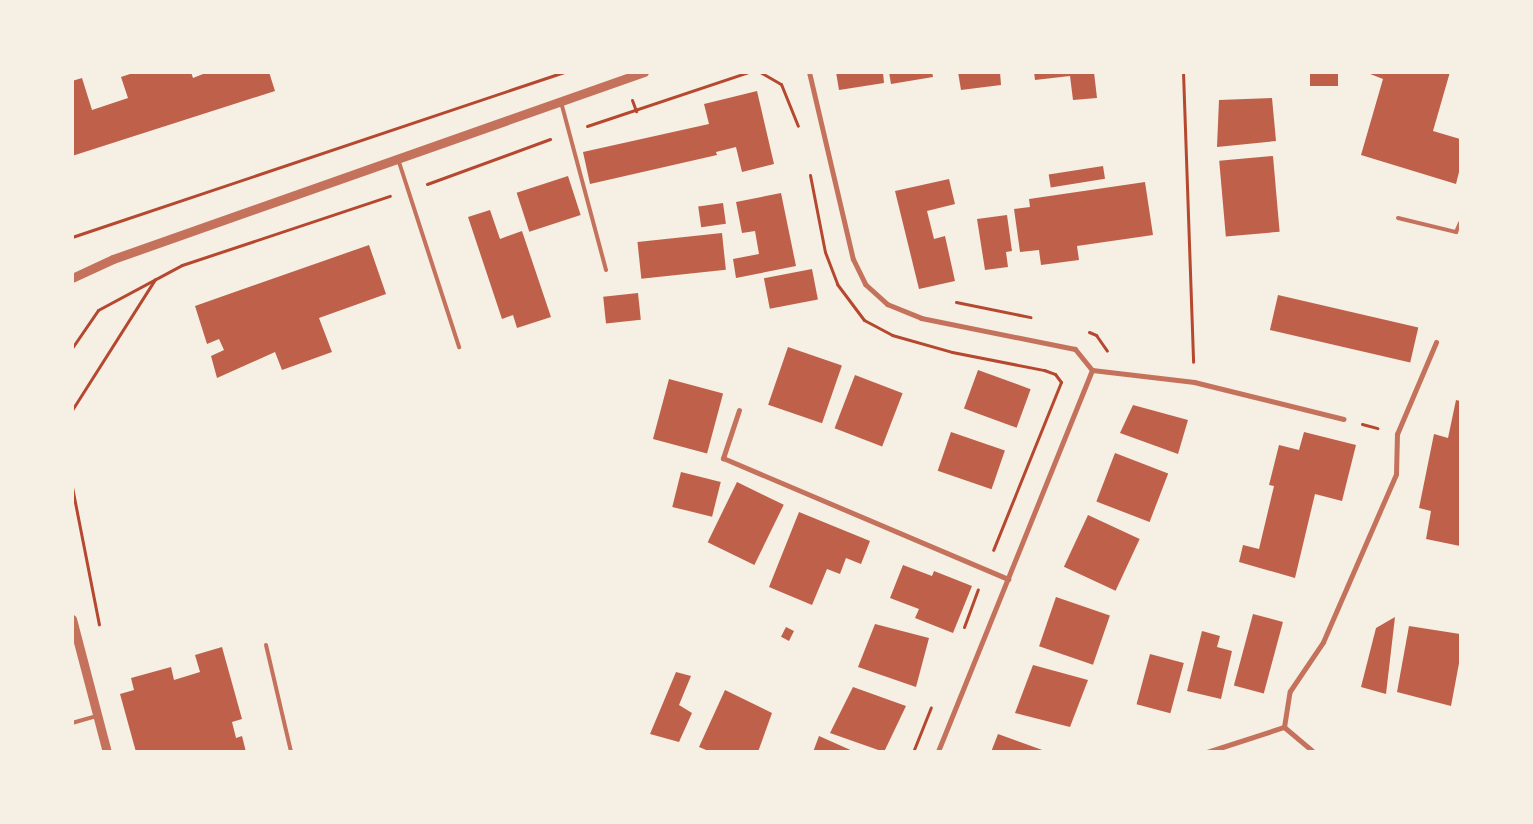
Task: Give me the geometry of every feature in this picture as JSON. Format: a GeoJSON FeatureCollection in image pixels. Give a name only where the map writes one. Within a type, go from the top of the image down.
{"type":"FeatureCollection","features":[{"type":"Feature","properties":{"kind":"street"},"geometry":{"type":"LineString","coordinates":[[72,278],[113,259],[644,72]]}},
{"type":"Feature","properties":{"kind":"street"},"geometry":{"type":"LineString","coordinates":[[810,72],[853,259],[865,284],[887,304],[921,318],[1075,349],[1092,370],[1194,382],[1343,418]]}},
{"type":"Feature","properties":{"kind":"street"},"geometry":{"type":"LineString","coordinates":[[1284,727],[1290,691],[1323,642],[1396,474],[1398,434],[1436,342]]}},
{"type":"Feature","properties":{"kind":"street"},"geometry":{"type":"LineString","coordinates":[[938,752],[1092,370]]}},
{"type":"Feature","properties":{"kind":"street"},"geometry":{"type":"LineString","coordinates":[[739,410],[723,458],[1008,579]]}},
{"type":"Feature","properties":{"kind":"street"},"geometry":{"type":"LineString","coordinates":[[72,619],[107,752]]}},
{"type":"Feature","properties":{"kind":"street"},"geometry":{"type":"LineString","coordinates":[[1208,752],[1284,727]]}},
{"type":"Feature","properties":{"kind":"street"},"geometry":{"type":"LineString","coordinates":[[1284,727],[1314,752]]}},
{"type":"Feature","properties":{"kind":"lane"},"geometry":{"type":"LineString","coordinates":[[561,102],[606,270]]}},
{"type":"Feature","properties":{"kind":"lane"},"geometry":{"type":"LineString","coordinates":[[398,159],[459,347]]}},
{"type":"Feature","properties":{"kind":"lane"},"geometry":{"type":"LineString","coordinates":[[1398,218],[1456,232],[1460,223]]}},
{"type":"Feature","properties":{"kind":"lane"},"geometry":{"type":"LineString","coordinates":[[266,645],[290,752]]}},
{"type":"Feature","properties":{"kind":"lane"},"geometry":{"type":"LineString","coordinates":[[72,723],[97,716]]}},
{"type":"Feature","properties":{"kind":"path"},"geometry":{"type":"LineString","coordinates":[[72,237],[564,72]]}},
{"type":"Feature","properties":{"kind":"path"},"geometry":{"type":"LineString","coordinates":[[727,80],[748,72]]}},
{"type":"Feature","properties":{"kind":"path"},"geometry":{"type":"LineString","coordinates":[[760,72],[781,84],[799,128]]}},
{"type":"Feature","properties":{"kind":"path"},"geometry":{"type":"LineString","coordinates":[[1183,72],[1194,382]]}},
{"type":"Feature","properties":{"kind":"path"},"geometry":{"type":"LineString","coordinates":[[808,166],[825,252],[837,284],[864,320],[892,335],[952,352],[1044,370],[1055,374],[1061,382],[961,635]]}},
{"type":"Feature","properties":{"kind":"path"},"geometry":{"type":"LineString","coordinates":[[72,410],[155,279]]}},
{"type":"Feature","properties":{"kind":"path"},"geometry":{"type":"LineString","coordinates":[[949,300],[1038,318]]}},
{"type":"Feature","properties":{"kind":"path"},"geometry":{"type":"LineString","coordinates":[[1080,329],[1096,335],[1110,354]]}},
{"type":"Feature","properties":{"kind":"path"},"geometry":{"type":"LineString","coordinates":[[72,487],[100,629]]}},
{"type":"Feature","properties":{"kind":"path"},"geometry":{"type":"LineString","coordinates":[[913,752],[935,698]]}},
{"type":"Feature","properties":{"kind":"building"},"geometry":{"type":"Polygon","coordinates":[[[136,72],[191,72],[193,78],[208,72],[269,72],[275,91],[72,156],[72,81],[82,78],[92,110],[128,98],[121,77],[136,72]]]}},
{"type":"Feature","properties":{"kind":"building"},"geometry":{"type":"Polygon","coordinates":[[[836,72],[883,72],[884,83],[839,90],[836,72]]]}},
{"type":"Feature","properties":{"kind":"building"},"geometry":{"type":"Polygon","coordinates":[[[889,72],[932,72],[933,77],[891,84],[889,72]]]}},
{"type":"Feature","properties":{"kind":"building"},"geometry":{"type":"Polygon","coordinates":[[[958,72],[1000,72],[1001,85],[961,90],[958,72]]]}},
{"type":"Feature","properties":{"kind":"building"},"geometry":{"type":"Polygon","coordinates":[[[1034,72],[1094,72],[1097,98],[1073,100],[1070,76],[1035,80],[1034,72]]]}},
{"type":"Feature","properties":{"kind":"building"},"geometry":{"type":"Polygon","coordinates":[[[1310,72],[1338,72],[1338,86],[1310,86],[1310,72]]]}},
{"type":"Feature","properties":{"kind":"building"},"geometry":{"type":"Polygon","coordinates":[[[1365,72],[1450,72],[1433,131],[1460,139],[1460,168],[1456,184],[1361,155],[1383,79],[1365,72]]]}},
{"type":"Feature","properties":{"kind":"building"},"geometry":{"type":"Polygon","coordinates":[[[757,91],[774,164],[742,172],[736,147],[716,152],[717,155],[590,184],[583,152],[709,124],[704,104],[757,91]]]}},
{"type":"Feature","properties":{"kind":"building"},"geometry":{"type":"Polygon","coordinates":[[[1272,98],[1276,141],[1217,147],[1219,100],[1272,98]]]}},
{"type":"Feature","properties":{"kind":"building"},"geometry":{"type":"Polygon","coordinates":[[[1273,156],[1280,232],[1226,236],[1219,161],[1273,156]]]}},
{"type":"Feature","properties":{"kind":"building"},"geometry":{"type":"Polygon","coordinates":[[[1103,166],[1105,179],[1051,187],[1049,175],[1103,166]]]}},
{"type":"Feature","properties":{"kind":"building"},"geometry":{"type":"Polygon","coordinates":[[[568,176],[581,215],[529,232],[517,193],[568,176]]]}},
{"type":"Feature","properties":{"kind":"building"},"geometry":{"type":"Polygon","coordinates":[[[949,179],[955,204],[927,211],[934,239],[945,236],[955,281],[919,289],[895,191],[949,179]]]}},
{"type":"Feature","properties":{"kind":"building"},"geometry":{"type":"Polygon","coordinates":[[[1145,182],[1153,235],[1077,246],[1079,260],[1041,265],[1039,250],[1020,252],[1014,209],[1030,207],[1029,199],[1145,182]]]}},
{"type":"Feature","properties":{"kind":"building"},"geometry":{"type":"Polygon","coordinates":[[[781,193],[796,266],[736,278],[733,259],[759,254],[755,231],[742,233],[736,202],[781,193]]]}},
{"type":"Feature","properties":{"kind":"building"},"geometry":{"type":"Polygon","coordinates":[[[723,203],[726,224],[701,227],[698,206],[723,203]]]}},
{"type":"Feature","properties":{"kind":"building"},"geometry":{"type":"Polygon","coordinates":[[[490,210],[500,239],[522,231],[551,317],[517,328],[513,315],[502,319],[468,217],[490,210]]]}},
{"type":"Feature","properties":{"kind":"building"},"geometry":{"type":"Polygon","coordinates":[[[1007,215],[1012,251],[1006,252],[1008,267],[985,270],[977,219],[1007,215]]]}},
{"type":"Feature","properties":{"kind":"building"},"geometry":{"type":"Polygon","coordinates":[[[722,233],[726,270],[641,279],[637,242],[722,233]]]}},
{"type":"Feature","properties":{"kind":"building"},"geometry":{"type":"Polygon","coordinates":[[[369,245],[386,294],[319,318],[332,352],[282,370],[275,352],[217,378],[211,356],[224,350],[219,339],[207,344],[195,306],[369,245]]]}},
{"type":"Feature","properties":{"kind":"building"},"geometry":{"type":"Polygon","coordinates":[[[812,269],[818,299],[770,309],[764,278],[812,269]]]}},
{"type":"Feature","properties":{"kind":"building"},"geometry":{"type":"Polygon","coordinates":[[[638,293],[641,320],[606,324],[603,297],[638,293]]]}},
{"type":"Feature","properties":{"kind":"building"},"geometry":{"type":"Polygon","coordinates":[[[1278,295],[1418,327],[1410,362],[1270,330],[1278,295]]]}},
{"type":"Feature","properties":{"kind":"building"},"geometry":{"type":"Polygon","coordinates":[[[788,347],[842,366],[822,423],[768,405],[788,347]]]}},
{"type":"Feature","properties":{"kind":"building"},"geometry":{"type":"Polygon","coordinates":[[[978,370],[1031,389],[1017,428],[964,409],[978,370]]]}},
{"type":"Feature","properties":{"kind":"building"},"geometry":{"type":"Polygon","coordinates":[[[855,375],[903,393],[882,446],[835,428],[855,375]]]}},
{"type":"Feature","properties":{"kind":"building"},"geometry":{"type":"Polygon","coordinates":[[[669,379],[723,393],[707,453],[653,439],[669,379]]]}},
{"type":"Feature","properties":{"kind":"building"},"geometry":{"type":"Polygon","coordinates":[[[1456,400],[1460,401],[1460,546],[1426,539],[1431,511],[1419,508],[1434,434],[1448,438],[1456,400]]]}},
{"type":"Feature","properties":{"kind":"building"},"geometry":{"type":"Polygon","coordinates":[[[1133,405],[1188,420],[1178,454],[1120,433],[1133,405]]]}},
{"type":"Feature","properties":{"kind":"building"},"geometry":{"type":"Polygon","coordinates":[[[951,432],[1005,451],[992,489],[938,471],[951,432]]]}},
{"type":"Feature","properties":{"kind":"building"},"geometry":{"type":"Polygon","coordinates":[[[1304,432],[1356,445],[1342,501],[1315,494],[1295,578],[1239,562],[1243,545],[1259,549],[1274,486],[1269,485],[1279,445],[1299,450],[1304,432]]]}},
{"type":"Feature","properties":{"kind":"building"},"geometry":{"type":"Polygon","coordinates":[[[1115,453],[1168,473],[1150,522],[1096,502],[1115,453]]]}},
{"type":"Feature","properties":{"kind":"building"},"geometry":{"type":"Polygon","coordinates":[[[681,472],[721,482],[712,517],[672,507],[681,472]]]}},
{"type":"Feature","properties":{"kind":"building"},"geometry":{"type":"Polygon","coordinates":[[[737,482],[784,505],[754,565],[708,542],[737,482]]]}},
{"type":"Feature","properties":{"kind":"building"},"geometry":{"type":"Polygon","coordinates":[[[799,512],[870,541],[861,564],[846,558],[840,574],[827,569],[812,605],[769,587],[799,512]]]}},
{"type":"Feature","properties":{"kind":"building"},"geometry":{"type":"Polygon","coordinates":[[[1088,515],[1140,539],[1116,591],[1064,567],[1088,515]]]}},
{"type":"Feature","properties":{"kind":"building"},"geometry":{"type":"Polygon","coordinates":[[[903,565],[932,576],[934,571],[972,586],[953,633],[915,618],[919,609],[890,598],[903,565]]]}},
{"type":"Feature","properties":{"kind":"building"},"geometry":{"type":"Polygon","coordinates":[[[1056,597],[1110,616],[1093,665],[1039,646],[1056,597]]]}},
{"type":"Feature","properties":{"kind":"building"},"geometry":{"type":"Polygon","coordinates":[[[1253,614],[1283,622],[1264,694],[1234,685],[1253,614]]]}},
{"type":"Feature","properties":{"kind":"building"},"geometry":{"type":"Polygon","coordinates":[[[1395,617],[1386,694],[1361,687],[1376,628],[1395,617]]]}},
{"type":"Feature","properties":{"kind":"building"},"geometry":{"type":"Polygon","coordinates":[[[875,624],[929,638],[916,687],[858,667],[875,624]]]}},
{"type":"Feature","properties":{"kind":"building"},"geometry":{"type":"Polygon","coordinates":[[[1409,626],[1460,634],[1460,658],[1451,706],[1397,692],[1409,626]]]}},
{"type":"Feature","properties":{"kind":"building"},"geometry":{"type":"Polygon","coordinates":[[[786,627],[794,631],[789,641],[781,637],[786,627]]]}},
{"type":"Feature","properties":{"kind":"building"},"geometry":{"type":"Polygon","coordinates":[[[1202,631],[1220,636],[1217,647],[1232,651],[1221,699],[1187,691],[1202,631]]]}},
{"type":"Feature","properties":{"kind":"building"},"geometry":{"type":"Polygon","coordinates":[[[222,647],[242,719],[232,722],[236,738],[242,736],[246,752],[136,752],[120,694],[134,690],[131,678],[171,667],[174,680],[200,672],[195,655],[222,647]]]}},
{"type":"Feature","properties":{"kind":"building"},"geometry":{"type":"Polygon","coordinates":[[[1150,654],[1184,663],[1170,713],[1137,704],[1150,654]]]}},
{"type":"Feature","properties":{"kind":"building"},"geometry":{"type":"Polygon","coordinates":[[[1033,665],[1088,680],[1070,727],[1015,713],[1033,665]]]}},
{"type":"Feature","properties":{"kind":"building"},"geometry":{"type":"Polygon","coordinates":[[[676,672],[691,676],[679,705],[692,713],[679,742],[650,734],[676,672]]]}},
{"type":"Feature","properties":{"kind":"building"},"geometry":{"type":"Polygon","coordinates":[[[853,687],[906,706],[884,752],[830,733],[853,687]]]}},
{"type":"Feature","properties":{"kind":"building"},"geometry":{"type":"Polygon","coordinates":[[[725,690],[772,713],[758,752],[711,752],[699,747],[725,690]]]}},
{"type":"Feature","properties":{"kind":"building"},"geometry":{"type":"Polygon","coordinates":[[[998,734],[1045,751],[1045,752],[991,752],[998,734]]]}},
{"type":"Feature","properties":{"kind":"building"},"geometry":{"type":"Polygon","coordinates":[[[819,736],[855,752],[813,752],[819,736]]]}}]}
